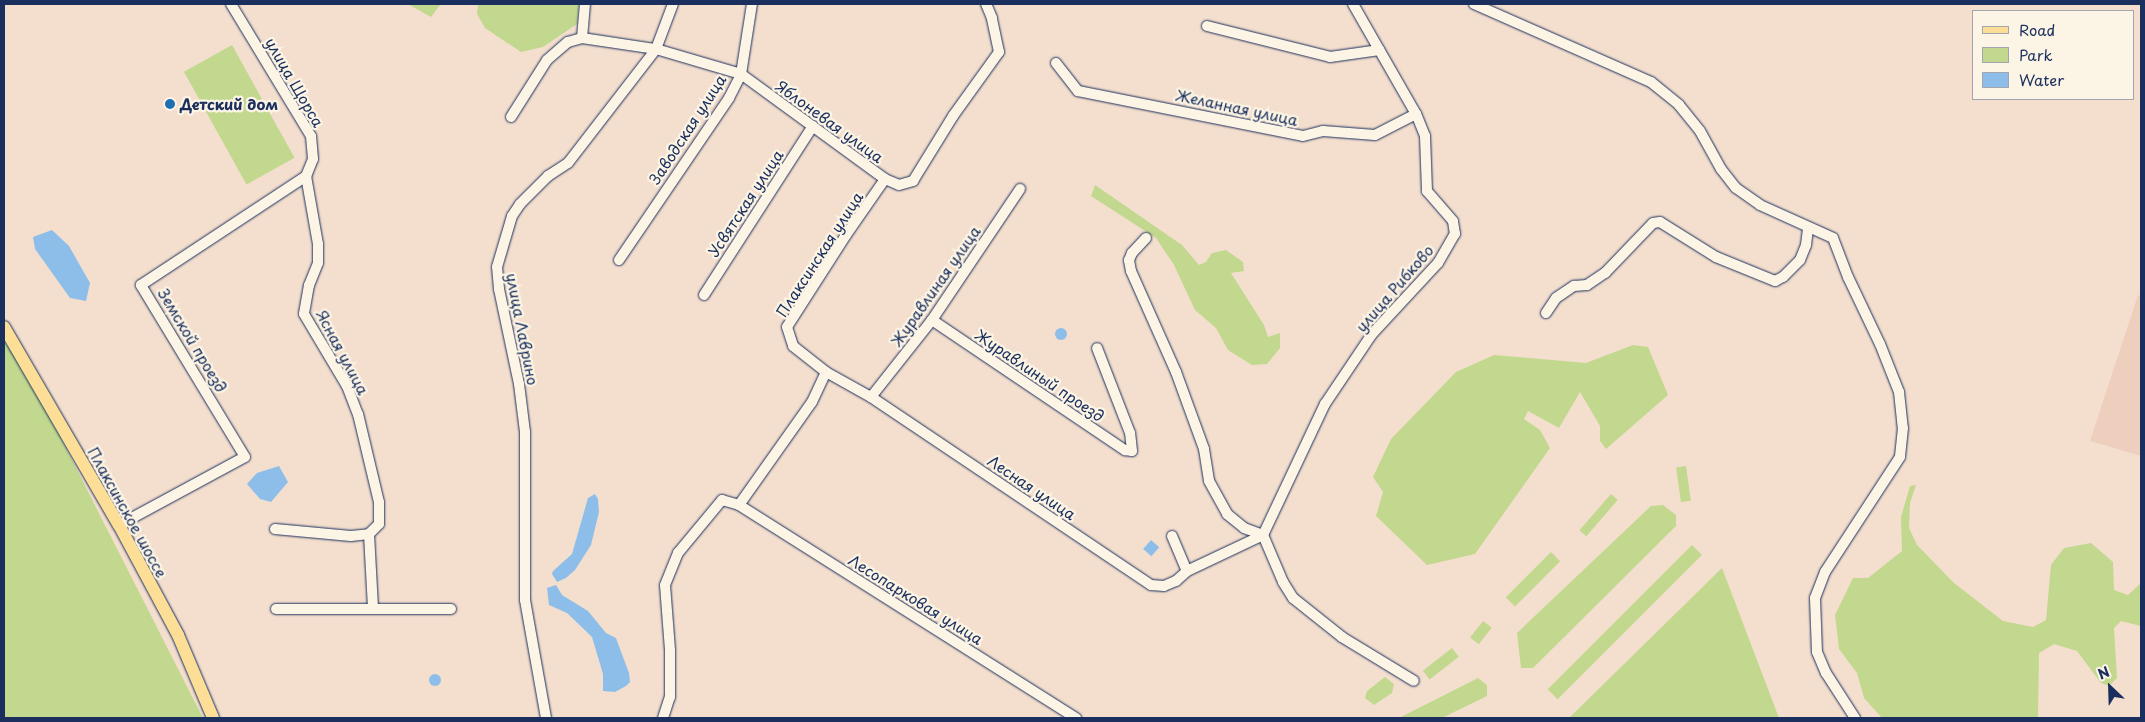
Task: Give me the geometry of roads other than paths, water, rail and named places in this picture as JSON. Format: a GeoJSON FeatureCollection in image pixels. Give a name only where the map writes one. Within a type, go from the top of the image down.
{"type":"FeatureCollection","features":[{"type":"Feature","properties":{"kind":"main road","name":"Плаксинское шоссе"},"geometry":{"type":"LineString","coordinates":[[4,327],[120,526],[178,635],[213,718]]}},
{"type":"Feature","properties":{"kind":"street","name":"улица Щорса"},"geometry":{"type":"LineString","coordinates":[[231,4],[311,136],[313,159],[306,178]]}},
{"type":"Feature","properties":{"kind":"street"},"geometry":{"type":"LineString","coordinates":[[511,117],[547,60],[568,42],[582,38],[585,4]]}},
{"type":"Feature","properties":{"kind":"street","name":"улица Лаврино"},"geometry":{"type":"LineString","coordinates":[[546,718],[525,600],[525,432],[519,384],[499,290],[498,262],[512,216],[520,204],[548,176],[568,163],[656,49],[673,4]]}},
{"type":"Feature","properties":{"kind":"street","name":"Заводская улица"},"geometry":{"type":"LineString","coordinates":[[619,260],[729,98],[741,74],[752,4]]}},
{"type":"Feature","properties":{"kind":"street","name":"Яблоневая улица"},"geometry":{"type":"LineString","coordinates":[[582,38],[656,49],[741,74],[885,180],[899,185],[913,181],[953,116],[999,52],[992,18],[986,4]]}},
{"type":"Feature","properties":{"kind":"street","name":"улица Рибково"},"geometry":{"type":"LineString","coordinates":[[1263,535],[1325,404],[1372,334],[1438,263],[1455,234],[1453,222],[1427,191],[1424,136],[1416,114],[1353,4]]}},
{"type":"Feature","properties":{"kind":"street"},"geometry":{"type":"LineString","coordinates":[[1474,4],[1651,82],[1680,105],[1700,131],[1721,169],[1736,188],[1760,204],[1833,238],[1848,277],[1880,344],[1899,392],[1903,428],[1900,457],[1825,572],[1815,598],[1817,652],[1826,673],[1854,718]]}},
{"type":"Feature","properties":{"kind":"street"},"geometry":{"type":"LineString","coordinates":[[1207,26],[1330,57],[1380,50]]}},
{"type":"Feature","properties":{"kind":"street","name":"Желанная улица"},"geometry":{"type":"LineString","coordinates":[[1056,63],[1078,91],[1303,136],[1323,131],[1375,135],[1416,114]]}},
{"type":"Feature","properties":{"kind":"street","name":"Усвятская улица"},"geometry":{"type":"LineString","coordinates":[[704,295],[813,126]]}},
{"type":"Feature","properties":{"kind":"street","name":"Земской проезд"},"geometry":{"type":"LineString","coordinates":[[120,526],[245,457],[142,285],[306,178]]}},
{"type":"Feature","properties":{"kind":"street","name":"Ясная улица"},"geometry":{"type":"LineString","coordinates":[[306,178],[318,244],[318,263],[309,285],[304,314],[346,386],[358,414],[379,502],[379,524],[369,534]]}},
{"type":"Feature","properties":{"kind":"street","name":"Плаксинская улица"},"geometry":{"type":"LineString","coordinates":[[793,346],[788,327],[846,235],[885,180]]}},
{"type":"Feature","properties":{"kind":"street","name":"Журавлиная улица"},"geometry":{"type":"LineString","coordinates":[[871,397],[932,320],[1020,189]]}},
{"type":"Feature","properties":{"kind":"street"},"geometry":{"type":"LineString","coordinates":[[1546,313],[1556,298],[1574,286],[1587,285],[1595,281],[1605,273],[1654,223],[1660,222],[1716,257],[1774,281],[1783,277],[1800,260],[1806,245],[1808,228]]}},
{"type":"Feature","properties":{"kind":"street"},"geometry":{"type":"LineString","coordinates":[[1146,238],[1132,252],[1129,260],[1131,271],[1176,372],[1204,449],[1209,481],[1227,514],[1244,528],[1263,535],[1283,582],[1293,598],[1342,637],[1414,681]]}},
{"type":"Feature","properties":{"kind":"street","name":"Журавлиный проезд"},"geometry":{"type":"LineString","coordinates":[[932,320],[1125,450],[1132,451],[1130,433],[1097,348]]}},
{"type":"Feature","properties":{"kind":"street","name":"Лесная улица"},"geometry":{"type":"LineString","coordinates":[[793,346],[826,372],[871,397],[1151,585],[1164,586],[1176,581],[1187,571],[1263,535]]}},
{"type":"Feature","properties":{"kind":"street"},"geometry":{"type":"LineString","coordinates":[[663,718],[670,697],[670,650],[665,585],[678,553],[722,500],[739,505],[812,402],[826,372]]}},
{"type":"Feature","properties":{"kind":"street","name":"Лесопарковая улица"},"geometry":{"type":"LineString","coordinates":[[739,505],[1076,718]]}},
{"type":"Feature","properties":{"kind":"street"},"geometry":{"type":"LineString","coordinates":[[275,528],[351,536],[369,534],[373,609]]}},
{"type":"Feature","properties":{"kind":"street"},"geometry":{"type":"LineString","coordinates":[[1172,536],[1187,571]]}},
{"type":"Feature","properties":{"kind":"street"},"geometry":{"type":"LineString","coordinates":[[276,609],[451,609]]}},
{"type":"Feature","properties":{"kind":"water"},"geometry":{"type":"Polygon","coordinates":[[[52,230],[69,246],[90,283],[86,301],[70,298],[35,249],[33,237],[52,230]]]}},
{"type":"Feature","properties":{"kind":"water"},"geometry":{"type":"Polygon","coordinates":[[[1061,328],[1067,334],[1061,340],[1055,334],[1061,328]]]}},
{"type":"Feature","properties":{"kind":"water"},"geometry":{"type":"Polygon","coordinates":[[[279,466],[288,482],[271,502],[260,499],[247,484],[257,473],[279,466]]]}},
{"type":"Feature","properties":{"kind":"water"},"geometry":{"type":"Polygon","coordinates":[[[595,494],[598,499],[599,512],[591,545],[575,570],[566,578],[557,582],[552,574],[553,571],[572,554],[588,498],[595,494]]]}},
{"type":"Feature","properties":{"kind":"water"},"geometry":{"type":"Polygon","coordinates":[[[1151,540],[1159,547],[1151,556],[1143,549],[1151,540]]]}},
{"type":"Feature","properties":{"kind":"water"},"geometry":{"type":"Polygon","coordinates":[[[556,585],[562,595],[588,611],[606,633],[616,638],[629,673],[630,682],[626,686],[615,692],[603,691],[603,674],[592,637],[567,613],[549,605],[547,588],[556,585]]]}},
{"type":"Feature","properties":{"kind":"water"},"geometry":{"type":"Polygon","coordinates":[[[435,674],[441,680],[435,686],[429,680],[435,674]]]}},
{"type":"Feature","properties":{"kind":"place","name":"Детский дом"},"geometry":{"type":"Point","coordinates":[170,104]}}]}
